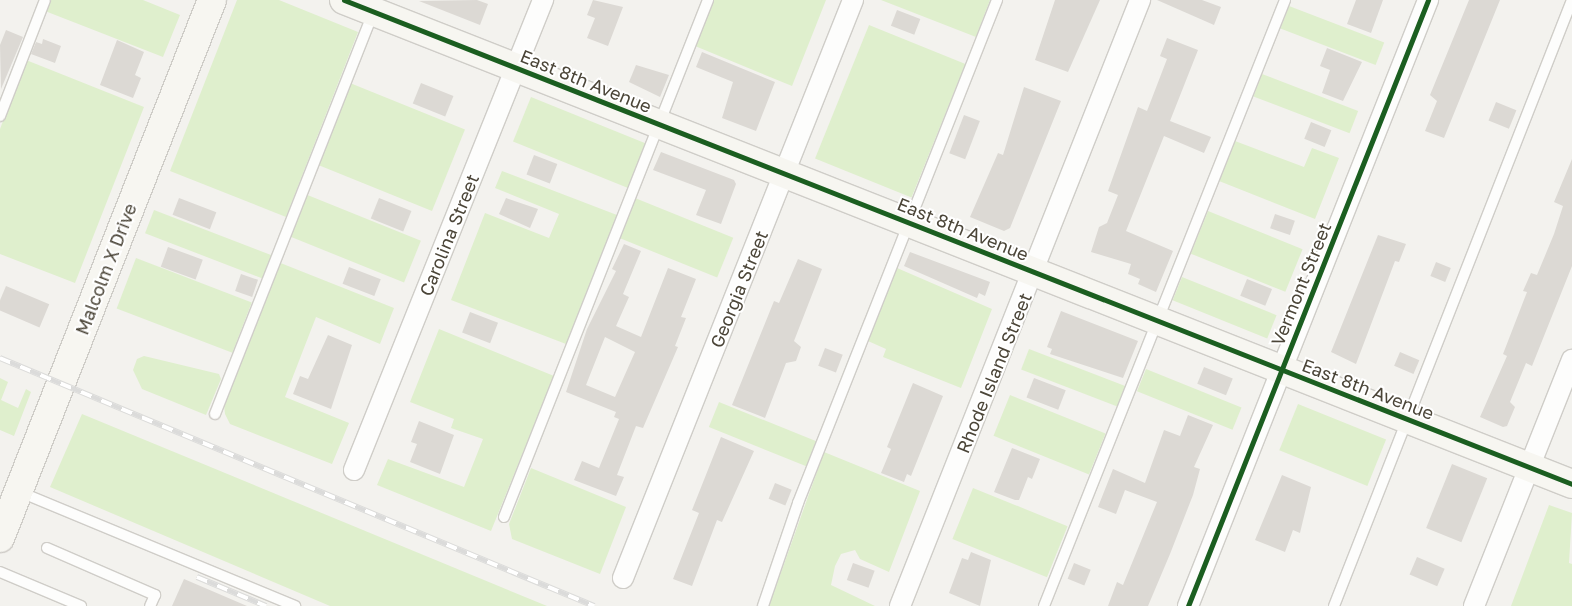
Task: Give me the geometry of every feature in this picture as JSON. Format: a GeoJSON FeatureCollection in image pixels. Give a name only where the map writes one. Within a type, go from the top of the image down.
{"type":"FeatureCollection","features":[{"type":"Feature","properties":{"kind":"street","name":"Malcolm X Drive"},"geometry":{"type":"LineString","coordinates":[[0,538],[212,0]]}},
{"type":"Feature","properties":{"kind":"street","name":"East 8th Avenue"},"geometry":{"type":"LineString","coordinates":[[344,0],[376,6],[516,68],[1572,484]]}},
{"type":"Feature","properties":{"kind":"street","name":"Carolina Street"},"geometry":{"type":"LineString","coordinates":[[354,470],[543,0]]}},
{"type":"Feature","properties":{"kind":"street","name":"Georgia Street"},"geometry":{"type":"LineString","coordinates":[[624,578],[853,0]]}},
{"type":"Feature","properties":{"kind":"street","name":"Rhode Island Street"},"geometry":{"type":"LineString","coordinates":[[900,606],[1034,272],[1140,0]]}},
{"type":"Feature","properties":{"kind":"street","name":"Vermont Street"},"geometry":{"type":"LineString","coordinates":[[1188,606],[1428,0]]}},
{"type":"Feature","properties":{"kind":"street"},"geometry":{"type":"LineString","coordinates":[[1474,606],[1572,360]]}},
{"type":"Feature","properties":{"kind":"lane"},"geometry":{"type":"LineString","coordinates":[[0,116],[44,0]]}},
{"type":"Feature","properties":{"kind":"lane"},"geometry":{"type":"LineString","coordinates":[[504,517],[708,0]]}},
{"type":"Feature","properties":{"kind":"lane"},"geometry":{"type":"LineString","coordinates":[[763,606],[798,503],[997,0]]}},
{"type":"Feature","properties":{"kind":"lane"},"geometry":{"type":"LineString","coordinates":[[1044,606],[1159,321],[1284,0]]}},
{"type":"Feature","properties":{"kind":"lane"},"geometry":{"type":"LineString","coordinates":[[1334,606],[1572,0]]}},
{"type":"Feature","properties":{"kind":"lane"},"geometry":{"type":"LineString","coordinates":[[215,414],[376,6]]}},
{"type":"Feature","properties":{"kind":"lane"},"geometry":{"type":"LineString","coordinates":[[19,492],[296,606]]}},
{"type":"Feature","properties":{"kind":"lane"},"geometry":{"type":"LineString","coordinates":[[47,548],[155,595],[150,606]]}},
{"type":"Feature","properties":{"kind":"lane"},"geometry":{"type":"LineString","coordinates":[[0,572],[81,606]]}},
{"type":"Feature","properties":{"kind":"green space"},"geometry":{"type":"Polygon","coordinates":[[[49,0],[143,0],[180,15],[163,57],[45,11],[49,0]]]}},
{"type":"Feature","properties":{"kind":"green space"},"geometry":{"type":"Polygon","coordinates":[[[237,0],[279,0],[358,32],[286,217],[170,171],[237,0]]]}},
{"type":"Feature","properties":{"kind":"green space"},"geometry":{"type":"Polygon","coordinates":[[[714,0],[826,0],[792,86],[695,46],[714,0]]]}},
{"type":"Feature","properties":{"kind":"green space"},"geometry":{"type":"Polygon","coordinates":[[[881,0],[990,0],[976,37],[881,0]]]}},
{"type":"Feature","properties":{"kind":"green space"},"geometry":{"type":"Polygon","coordinates":[[[1289,6],[1384,43],[1376,65],[1280,28],[1289,6]]]}},
{"type":"Feature","properties":{"kind":"green space"},"geometry":{"type":"Polygon","coordinates":[[[869,25],[965,64],[911,197],[815,159],[869,25]]]}},
{"type":"Feature","properties":{"kind":"green space"},"geometry":{"type":"Polygon","coordinates":[[[26,60],[144,107],[75,283],[0,254],[0,129],[26,60]]]}},
{"type":"Feature","properties":{"kind":"green space"},"geometry":{"type":"Polygon","coordinates":[[[1262,74],[1358,111],[1350,133],[1253,96],[1262,74]]]}},
{"type":"Feature","properties":{"kind":"green space"},"geometry":{"type":"Polygon","coordinates":[[[350,83],[465,129],[432,211],[317,165],[350,83]]]}},
{"type":"Feature","properties":{"kind":"green space"},"geometry":{"type":"Polygon","coordinates":[[[531,97],[646,143],[628,188],[513,142],[531,97]]]}},
{"type":"Feature","properties":{"kind":"green space"},"geometry":{"type":"Polygon","coordinates":[[[1235,141],[1304,167],[1312,148],[1339,158],[1315,219],[1219,181],[1235,141]]]}},
{"type":"Feature","properties":{"kind":"green space"},"geometry":{"type":"Polygon","coordinates":[[[502,171],[617,215],[566,344],[451,300],[485,213],[549,238],[559,214],[495,188],[502,171]]]}},
{"type":"Feature","properties":{"kind":"green space"},"geometry":{"type":"Polygon","coordinates":[[[305,194],[421,241],[404,283],[288,236],[305,194]]]}},
{"type":"Feature","properties":{"kind":"green space"},"geometry":{"type":"Polygon","coordinates":[[[635,198],[733,238],[717,278],[619,238],[635,198]]]}},
{"type":"Feature","properties":{"kind":"green space"},"geometry":{"type":"Polygon","coordinates":[[[154,210],[272,255],[263,278],[145,233],[154,210]]]}},
{"type":"Feature","properties":{"kind":"green space"},"geometry":{"type":"Polygon","coordinates":[[[1208,211],[1303,249],[1285,292],[1191,254],[1208,211]]]}},
{"type":"Feature","properties":{"kind":"green space"},"geometry":{"type":"Polygon","coordinates":[[[136,258],[252,302],[232,353],[117,308],[136,258]]]}},
{"type":"Feature","properties":{"kind":"green space"},"geometry":{"type":"Polygon","coordinates":[[[278,262],[394,308],[380,344],[316,317],[285,397],[349,423],[332,464],[230,424],[225,414],[224,405],[278,262]]]}},
{"type":"Feature","properties":{"kind":"green space"},"geometry":{"type":"Polygon","coordinates":[[[897,268],[992,309],[961,388],[883,357],[886,349],[868,341],[897,268]]]}},
{"type":"Feature","properties":{"kind":"green space"},"geometry":{"type":"Polygon","coordinates":[[[1182,277],[1277,315],[1267,338],[1173,300],[1182,277]]]}},
{"type":"Feature","properties":{"kind":"green space"},"geometry":{"type":"Polygon","coordinates":[[[439,329],[554,376],[491,531],[377,485],[388,459],[464,487],[483,439],[451,428],[454,419],[410,402],[439,329]]]}},
{"type":"Feature","properties":{"kind":"green space"},"geometry":{"type":"Polygon","coordinates":[[[1029,349],[1125,386],[1117,406],[1021,370],[1029,349]]]}},
{"type":"Feature","properties":{"kind":"green space"},"geometry":{"type":"Polygon","coordinates":[[[144,356],[219,374],[221,379],[206,415],[142,389],[133,370],[137,359],[144,356]]]}},
{"type":"Feature","properties":{"kind":"green space"},"geometry":{"type":"Polygon","coordinates":[[[1146,369],[1241,408],[1233,430],[1137,391],[1146,369]]]}},
{"type":"Feature","properties":{"kind":"green space"},"geometry":{"type":"Polygon","coordinates":[[[0,378],[8,382],[1,400],[18,408],[26,389],[31,392],[14,436],[0,430],[0,378]]]}},
{"type":"Feature","properties":{"kind":"green space"},"geometry":{"type":"Polygon","coordinates":[[[1010,395],[1105,434],[1089,474],[994,436],[1010,395]]]}},
{"type":"Feature","properties":{"kind":"green space"},"geometry":{"type":"Polygon","coordinates":[[[719,402],[816,441],[806,466],[709,427],[719,402]]]}},
{"type":"Feature","properties":{"kind":"green space"},"geometry":{"type":"Polygon","coordinates":[[[1298,404],[1386,440],[1367,486],[1279,450],[1298,404]]]}},
{"type":"Feature","properties":{"kind":"green space"},"geometry":{"type":"Polygon","coordinates":[[[82,414],[547,606],[330,606],[50,487],[82,414]]]}},
{"type":"Feature","properties":{"kind":"green space"},"geometry":{"type":"Polygon","coordinates":[[[824,452],[920,491],[889,572],[860,559],[855,550],[841,554],[835,566],[831,585],[875,606],[769,606],[824,452]]]}},
{"type":"Feature","properties":{"kind":"green space"},"geometry":{"type":"Polygon","coordinates":[[[531,468],[626,507],[600,574],[512,539],[509,524],[531,468]]]}},
{"type":"Feature","properties":{"kind":"green space"},"geometry":{"type":"Polygon","coordinates":[[[973,488],[1068,526],[1047,577],[952,539],[973,488]]]}},
{"type":"Feature","properties":{"kind":"green space"},"geometry":{"type":"Polygon","coordinates":[[[1549,505],[1572,513],[1569,563],[1572,564],[1572,606],[1511,606],[1549,505]]]}},
{"type":"Feature","properties":{"kind":"building"},"geometry":{"type":"Polygon","coordinates":[[[477,0],[488,4],[480,25],[419,1],[477,0]]]}},
{"type":"Feature","properties":{"kind":"building"},"geometry":{"type":"Polygon","coordinates":[[[593,0],[623,7],[608,46],[587,38],[595,18],[587,15],[593,0]]]}},
{"type":"Feature","properties":{"kind":"building"},"geometry":{"type":"Polygon","coordinates":[[[1055,0],[1100,0],[1068,72],[1035,60],[1055,0]]]}},
{"type":"Feature","properties":{"kind":"building"},"geometry":{"type":"Polygon","coordinates":[[[1157,0],[1202,0],[1221,7],[1214,25],[1157,0]]]}},
{"type":"Feature","properties":{"kind":"building"},"geometry":{"type":"Polygon","coordinates":[[[1356,0],[1383,0],[1371,33],[1347,24],[1356,0]]]}},
{"type":"Feature","properties":{"kind":"building"},"geometry":{"type":"Polygon","coordinates":[[[1469,0],[1500,0],[1444,138],[1425,131],[1437,101],[1430,95],[1469,0]]]}},
{"type":"Feature","properties":{"kind":"building"},"geometry":{"type":"Polygon","coordinates":[[[897,10],[920,19],[914,35],[891,26],[897,10]]]}},
{"type":"Feature","properties":{"kind":"building"},"geometry":{"type":"Polygon","coordinates":[[[6,30],[23,37],[1,89],[0,45],[6,30]]]}},
{"type":"Feature","properties":{"kind":"building"},"geometry":{"type":"Polygon","coordinates":[[[1167,38],[1198,50],[1170,121],[1211,137],[1204,153],[1164,136],[1126,231],[1173,251],[1156,292],[1138,284],[1140,279],[1128,274],[1131,264],[1091,252],[1099,227],[1107,223],[1118,195],[1108,191],[1138,107],[1147,111],[1167,59],[1160,56],[1167,38]]]}},
{"type":"Feature","properties":{"kind":"building"},"geometry":{"type":"Polygon","coordinates":[[[43,39],[61,46],[55,63],[31,54],[36,42],[42,44],[43,39]]]}},
{"type":"Feature","properties":{"kind":"building"},"geometry":{"type":"Polygon","coordinates":[[[117,40],[144,52],[135,75],[141,78],[133,98],[100,85],[117,40]]]}},
{"type":"Feature","properties":{"kind":"building"},"geometry":{"type":"Polygon","coordinates":[[[1327,48],[1362,62],[1343,101],[1322,93],[1330,70],[1320,66],[1327,48]]]}},
{"type":"Feature","properties":{"kind":"building"},"geometry":{"type":"Polygon","coordinates":[[[702,52],[775,82],[756,131],[722,118],[733,82],[696,67],[702,52]]]}},
{"type":"Feature","properties":{"kind":"building"},"geometry":{"type":"Polygon","coordinates":[[[636,65],[669,75],[660,97],[629,82],[636,65]]]}},
{"type":"Feature","properties":{"kind":"building"},"geometry":{"type":"Polygon","coordinates":[[[421,83],[453,96],[445,117],[413,103],[421,83]]]}},
{"type":"Feature","properties":{"kind":"building"},"geometry":{"type":"Polygon","coordinates":[[[1024,87],[1061,101],[1010,228],[1004,231],[970,217],[998,153],[1003,155],[1024,87]]]}},
{"type":"Feature","properties":{"kind":"building"},"geometry":{"type":"Polygon","coordinates":[[[1496,102],[1516,110],[1509,129],[1489,121],[1496,102]]]}},
{"type":"Feature","properties":{"kind":"building"},"geometry":{"type":"Polygon","coordinates":[[[964,115],[980,121],[965,159],[949,153],[964,115]]]}},
{"type":"Feature","properties":{"kind":"building"},"geometry":{"type":"Polygon","coordinates":[[[1311,122],[1331,130],[1325,147],[1304,139],[1311,122]]]}},
{"type":"Feature","properties":{"kind":"building"},"geometry":{"type":"Polygon","coordinates":[[[661,152],[734,180],[736,184],[721,224],[696,215],[706,190],[653,170],[661,152]]]}},
{"type":"Feature","properties":{"kind":"building"},"geometry":{"type":"Polygon","coordinates":[[[534,155],[557,164],[550,184],[526,175],[534,155]]]}},
{"type":"Feature","properties":{"kind":"building"},"geometry":{"type":"Polygon","coordinates":[[[1572,159],[1572,266],[1532,366],[1526,363],[1510,402],[1515,407],[1507,426],[1503,427],[1480,417],[1507,356],[1503,354],[1527,292],[1523,291],[1531,273],[1537,275],[1554,234],[1563,206],[1554,202],[1572,159]]]}},
{"type":"Feature","properties":{"kind":"building"},"geometry":{"type":"Polygon","coordinates":[[[179,198],[216,212],[210,229],[173,215],[179,198]]]}},
{"type":"Feature","properties":{"kind":"building"},"geometry":{"type":"Polygon","coordinates":[[[379,198],[411,211],[403,232],[371,218],[379,198]]]}},
{"type":"Feature","properties":{"kind":"building"},"geometry":{"type":"Polygon","coordinates":[[[506,198],[538,209],[530,228],[499,214],[506,198]]]}},
{"type":"Feature","properties":{"kind":"building"},"geometry":{"type":"Polygon","coordinates":[[[1275,214],[1295,221],[1290,235],[1270,228],[1275,214]]]}},
{"type":"Feature","properties":{"kind":"building"},"geometry":{"type":"Polygon","coordinates":[[[1378,235],[1406,244],[1399,262],[1395,261],[1356,364],[1331,352],[1378,235]]]}},
{"type":"Feature","properties":{"kind":"building"},"geometry":{"type":"Polygon","coordinates":[[[624,244],[641,251],[623,294],[629,297],[616,326],[641,337],[668,268],[696,279],[681,317],[686,318],[675,346],[678,347],[643,428],[636,426],[617,475],[624,477],[616,496],[574,480],[582,461],[599,468],[619,419],[614,417],[616,412],[566,392],[587,329],[616,271],[612,269],[624,244]],[[605,337],[586,385],[615,397],[635,352],[605,337]]]}},
{"type":"Feature","properties":{"kind":"building"},"geometry":{"type":"Polygon","coordinates":[[[168,247],[203,260],[196,279],[161,267],[168,247]]]}},
{"type":"Feature","properties":{"kind":"building"},"geometry":{"type":"Polygon","coordinates":[[[910,252],[990,282],[985,296],[979,293],[977,298],[904,266],[910,252]]]}},
{"type":"Feature","properties":{"kind":"building"},"geometry":{"type":"Polygon","coordinates":[[[798,259],[822,269],[794,341],[801,347],[796,361],[786,363],[765,418],[732,405],[774,301],[779,303],[798,259]]]}},
{"type":"Feature","properties":{"kind":"building"},"geometry":{"type":"Polygon","coordinates":[[[1436,262],[1451,268],[1445,282],[1430,276],[1436,262]]]}},
{"type":"Feature","properties":{"kind":"building"},"geometry":{"type":"Polygon","coordinates":[[[349,267],[381,279],[374,296],[343,284],[349,267]]]}},
{"type":"Feature","properties":{"kind":"building"},"geometry":{"type":"Polygon","coordinates":[[[241,274],[258,280],[252,297],[235,291],[241,274]]]}},
{"type":"Feature","properties":{"kind":"building"},"geometry":{"type":"Polygon","coordinates":[[[1247,279],[1272,289],[1265,306],[1240,296],[1247,279]]]}},
{"type":"Feature","properties":{"kind":"building"},"geometry":{"type":"Polygon","coordinates":[[[6,286],[49,304],[39,327],[0,311],[0,300],[6,286]]]}},
{"type":"Feature","properties":{"kind":"building"},"geometry":{"type":"Polygon","coordinates":[[[1061,311],[1138,341],[1123,378],[1050,354],[1052,349],[1047,347],[1061,311]]]}},
{"type":"Feature","properties":{"kind":"building"},"geometry":{"type":"Polygon","coordinates":[[[470,312],[498,323],[490,343],[462,333],[470,312]]]}},
{"type":"Feature","properties":{"kind":"building"},"geometry":{"type":"Polygon","coordinates":[[[328,335],[352,345],[331,409],[293,394],[300,376],[308,379],[328,335]]]}},
{"type":"Feature","properties":{"kind":"building"},"geometry":{"type":"Polygon","coordinates":[[[825,348],[843,355],[836,373],[818,366],[825,348]]]}},
{"type":"Feature","properties":{"kind":"building"},"geometry":{"type":"Polygon","coordinates":[[[1400,352],[1419,360],[1413,374],[1394,366],[1400,352]]]}},
{"type":"Feature","properties":{"kind":"building"},"geometry":{"type":"Polygon","coordinates":[[[1204,367],[1233,379],[1226,395],[1197,384],[1204,367]]]}},
{"type":"Feature","properties":{"kind":"building"},"geometry":{"type":"Polygon","coordinates":[[[1034,378],[1066,390],[1058,410],[1026,398],[1034,378]]]}},
{"type":"Feature","properties":{"kind":"building"},"geometry":{"type":"Polygon","coordinates":[[[913,383],[943,396],[911,476],[907,474],[904,482],[881,473],[891,449],[887,447],[913,383]]]}},
{"type":"Feature","properties":{"kind":"building"},"geometry":{"type":"Polygon","coordinates":[[[1188,415],[1213,425],[1194,467],[1200,469],[1193,495],[1170,554],[1148,606],[1108,606],[1117,582],[1123,585],[1157,502],[1125,490],[1116,514],[1098,507],[1113,469],[1145,483],[1164,430],[1180,436],[1188,415]]]}},
{"type":"Feature","properties":{"kind":"building"},"geometry":{"type":"Polygon","coordinates":[[[419,421],[454,435],[440,474],[410,462],[417,444],[411,442],[419,421]]]}},
{"type":"Feature","properties":{"kind":"building"},"geometry":{"type":"Polygon","coordinates":[[[721,437],[754,451],[722,522],[717,520],[692,586],[673,579],[699,513],[692,510],[721,437]]]}},
{"type":"Feature","properties":{"kind":"building"},"geometry":{"type":"Polygon","coordinates":[[[1012,448],[1040,459],[1032,479],[1028,477],[1019,500],[994,492],[1012,448]]]}},
{"type":"Feature","properties":{"kind":"building"},"geometry":{"type":"Polygon","coordinates":[[[1452,464],[1487,478],[1461,542],[1426,528],[1452,464]]]}},
{"type":"Feature","properties":{"kind":"building"},"geometry":{"type":"Polygon","coordinates":[[[1282,475],[1311,487],[1300,533],[1293,530],[1285,552],[1255,540],[1282,475]]]}},
{"type":"Feature","properties":{"kind":"building"},"geometry":{"type":"Polygon","coordinates":[[[775,483],[792,490],[785,506],[769,499],[775,483]]]}},
{"type":"Feature","properties":{"kind":"building"},"geometry":{"type":"Polygon","coordinates":[[[971,552],[991,560],[980,606],[949,593],[962,558],[968,560],[971,552]]]}},
{"type":"Feature","properties":{"kind":"building"},"geometry":{"type":"Polygon","coordinates":[[[1417,557],[1445,569],[1437,586],[1410,574],[1417,557]]]}},
{"type":"Feature","properties":{"kind":"building"},"geometry":{"type":"Polygon","coordinates":[[[853,563],[875,571],[868,588],[847,580],[853,563]]]}},
{"type":"Feature","properties":{"kind":"building"},"geometry":{"type":"Polygon","coordinates":[[[1074,563],[1091,570],[1084,586],[1068,579],[1074,563]]]}},
{"type":"Feature","properties":{"kind":"building"},"geometry":{"type":"Polygon","coordinates":[[[184,579],[247,606],[172,606],[184,579]]]}},
{"type":"Feature","properties":{"kind":"railway"},"geometry":{"type":"LineString","coordinates":[[0,358],[594,606]]}},
{"type":"Feature","properties":{"kind":"railway"},"geometry":{"type":"LineString","coordinates":[[197,577],[266,606]]}},
{"type":"Feature","properties":{"kind":"cycle path"},"geometry":{"type":"LineString","coordinates":[[344,0],[1572,484]]}},
{"type":"Feature","properties":{"kind":"cycle path"},"geometry":{"type":"LineString","coordinates":[[1188,606],[1428,0]]}}]}
